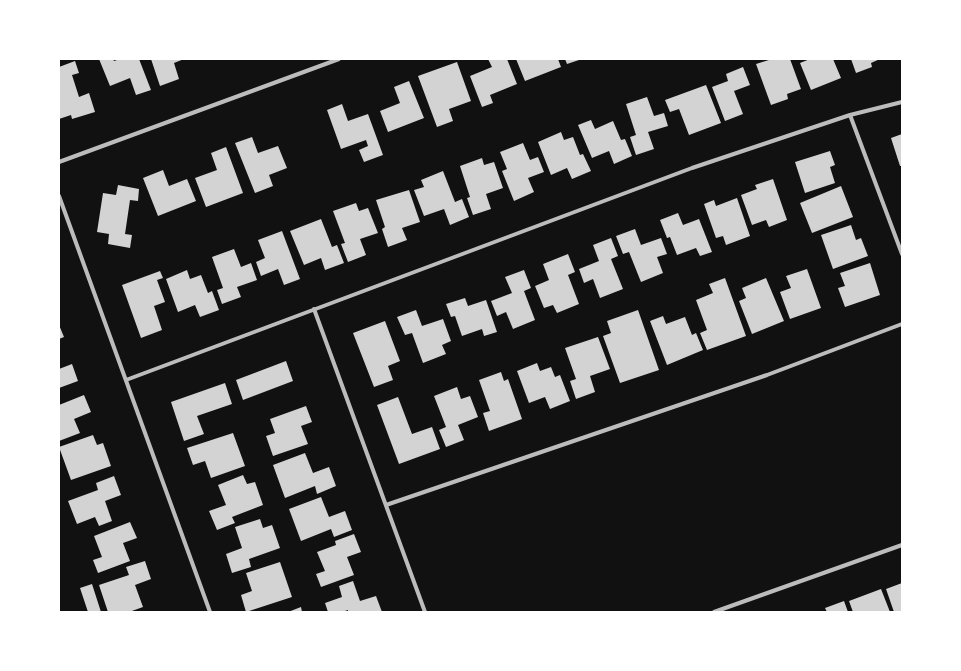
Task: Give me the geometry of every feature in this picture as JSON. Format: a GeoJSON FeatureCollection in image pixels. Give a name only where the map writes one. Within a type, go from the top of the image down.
{"type":"FeatureCollection","features":[{"type":"Feature","properties":{"kind":"street"},"geometry":{"type":"LineString","coordinates":[[59,162],[339,59]]}},
{"type":"Feature","properties":{"kind":"street"},"geometry":{"type":"LineString","coordinates":[[126,380],[692,168],[850,115],[902,102]]}},
{"type":"Feature","properties":{"kind":"street"},"geometry":{"type":"LineString","coordinates":[[850,115],[902,254]]}},
{"type":"Feature","properties":{"kind":"street"},"geometry":{"type":"LineString","coordinates":[[59,196],[210,612]]}},
{"type":"Feature","properties":{"kind":"street"},"geometry":{"type":"LineString","coordinates":[[314,309],[425,612]]}},
{"type":"Feature","properties":{"kind":"street"},"geometry":{"type":"LineString","coordinates":[[386,506],[766,375],[902,324]]}},
{"type":"Feature","properties":{"kind":"street"},"geometry":{"type":"LineString","coordinates":[[714,612],[902,545]]}},
{"type":"Feature","properties":{"kind":"building"},"geometry":{"type":"Polygon","coordinates":[[[99,59],[113,59],[114,61],[120,59],[139,59],[151,90],[136,95],[130,78],[110,86],[99,59]]]}},
{"type":"Feature","properties":{"kind":"building"},"geometry":{"type":"Polygon","coordinates":[[[151,59],[184,59],[174,63],[179,79],[160,86],[151,59]]]}},
{"type":"Feature","properties":{"kind":"building"},"geometry":{"type":"Polygon","coordinates":[[[488,59],[507,59],[517,84],[490,95],[493,103],[482,107],[470,76],[492,67],[488,59]]]}},
{"type":"Feature","properties":{"kind":"building"},"geometry":{"type":"Polygon","coordinates":[[[516,59],[558,59],[561,67],[525,81],[516,59]]]}},
{"type":"Feature","properties":{"kind":"building"},"geometry":{"type":"Polygon","coordinates":[[[565,59],[582,59],[567,64],[565,59]]]}},
{"type":"Feature","properties":{"kind":"building"},"geometry":{"type":"Polygon","coordinates":[[[772,59],[790,59],[801,89],[787,94],[788,99],[771,105],[756,64],[772,59]]]}},
{"type":"Feature","properties":{"kind":"building"},"geometry":{"type":"Polygon","coordinates":[[[810,59],[833,59],[841,78],[811,90],[800,63],[810,59]]]}},
{"type":"Feature","properties":{"kind":"building"},"geometry":{"type":"Polygon","coordinates":[[[851,59],[880,59],[871,63],[872,67],[856,73],[851,59]]]}},
{"type":"Feature","properties":{"kind":"building"},"geometry":{"type":"Polygon","coordinates":[[[75,61],[79,73],[72,75],[79,97],[89,93],[95,112],[72,119],[71,115],[59,119],[59,67],[75,61]]]}},
{"type":"Feature","properties":{"kind":"building"},"geometry":{"type":"Polygon","coordinates":[[[457,62],[471,101],[449,109],[453,121],[437,127],[418,76],[457,62]]]}},
{"type":"Feature","properties":{"kind":"building"},"geometry":{"type":"Polygon","coordinates":[[[743,67],[750,85],[734,91],[743,114],[725,121],[712,87],[728,81],[726,74],[743,67]]]}},
{"type":"Feature","properties":{"kind":"building"},"geometry":{"type":"Polygon","coordinates":[[[409,81],[424,118],[388,132],[380,111],[400,103],[394,87],[409,81]]]}},
{"type":"Feature","properties":{"kind":"building"},"geometry":{"type":"Polygon","coordinates":[[[706,85],[721,123],[689,135],[679,109],[670,112],[665,100],[706,85]]]}},
{"type":"Feature","properties":{"kind":"building"},"geometry":{"type":"Polygon","coordinates":[[[647,97],[654,116],[664,113],[668,126],[648,132],[654,149],[636,155],[630,137],[636,135],[626,104],[647,97]]]}},
{"type":"Feature","properties":{"kind":"building"},"geometry":{"type":"Polygon","coordinates":[[[342,104],[348,121],[368,114],[383,155],[364,162],[359,150],[368,146],[366,140],[341,149],[327,110],[342,104]]]}},
{"type":"Feature","properties":{"kind":"building"},"geometry":{"type":"Polygon","coordinates":[[[591,120],[595,129],[613,121],[621,140],[625,139],[632,156],[614,164],[609,151],[592,158],[578,125],[591,120]]]}},
{"type":"Feature","properties":{"kind":"building"},"geometry":{"type":"Polygon","coordinates":[[[561,132],[564,140],[573,137],[580,155],[583,154],[591,171],[572,179],[567,168],[551,175],[538,142],[561,132]]]}},
{"type":"Feature","properties":{"kind":"building"},"geometry":{"type":"Polygon","coordinates":[[[902,134],[902,166],[900,166],[891,138],[902,134]]]}},
{"type":"Feature","properties":{"kind":"building"},"geometry":{"type":"Polygon","coordinates":[[[252,137],[258,153],[278,146],[287,168],[269,175],[273,186],[255,193],[235,143],[252,137]]]}},
{"type":"Feature","properties":{"kind":"building"},"geometry":{"type":"Polygon","coordinates":[[[523,143],[530,160],[538,157],[544,172],[528,178],[534,192],[514,201],[502,171],[507,169],[500,152],[523,143]]]}},
{"type":"Feature","properties":{"kind":"building"},"geometry":{"type":"Polygon","coordinates":[[[226,147],[243,193],[206,207],[195,178],[217,170],[211,153],[226,147]]]}},
{"type":"Feature","properties":{"kind":"building"},"geometry":{"type":"Polygon","coordinates":[[[830,151],[835,165],[830,167],[835,183],[805,193],[795,162],[830,151]]]}},
{"type":"Feature","properties":{"kind":"building"},"geometry":{"type":"Polygon","coordinates":[[[482,158],[484,165],[494,162],[503,188],[486,194],[491,209],[473,215],[467,198],[470,197],[460,166],[482,158]]]}},
{"type":"Feature","properties":{"kind":"building"},"geometry":{"type":"Polygon","coordinates":[[[163,170],[169,186],[187,179],[196,201],[158,216],[143,178],[163,170]]]}},
{"type":"Feature","properties":{"kind":"building"},"geometry":{"type":"Polygon","coordinates":[[[443,171],[455,202],[462,199],[469,217],[450,225],[444,209],[424,216],[414,190],[424,187],[421,180],[443,171]]]}},
{"type":"Feature","properties":{"kind":"building"},"geometry":{"type":"Polygon","coordinates":[[[773,179],[787,220],[769,227],[766,220],[752,225],[741,195],[757,189],[755,185],[773,179]]]}},
{"type":"Feature","properties":{"kind":"building"},"geometry":{"type":"Polygon","coordinates":[[[118,185],[139,189],[138,201],[130,200],[125,234],[132,235],[130,248],[108,244],[109,234],[97,232],[103,193],[116,195],[118,185]]]}},
{"type":"Feature","properties":{"kind":"building"},"geometry":{"type":"Polygon","coordinates":[[[841,186],[853,217],[812,233],[800,203],[841,186]]]}},
{"type":"Feature","properties":{"kind":"building"},"geometry":{"type":"Polygon","coordinates":[[[409,190],[420,222],[402,228],[407,240],[388,247],[382,229],[385,227],[376,200],[409,190]]]}},
{"type":"Feature","properties":{"kind":"building"},"geometry":{"type":"Polygon","coordinates":[[[737,198],[750,236],[726,245],[723,236],[716,238],[704,204],[714,200],[716,206],[737,198]]]}},
{"type":"Feature","properties":{"kind":"building"},"geometry":{"type":"Polygon","coordinates":[[[356,203],[359,211],[368,208],[378,233],[360,239],[366,255],[348,262],[341,244],[345,243],[333,211],[356,203]]]}},
{"type":"Feature","properties":{"kind":"building"},"geometry":{"type":"Polygon","coordinates":[[[678,213],[683,225],[699,219],[712,252],[700,256],[696,248],[677,255],[670,237],[667,238],[660,220],[678,213]]]}},
{"type":"Feature","properties":{"kind":"building"},"geometry":{"type":"Polygon","coordinates":[[[321,219],[332,247],[337,245],[344,263],[325,270],[321,258],[304,265],[290,231],[321,219]]]}},
{"type":"Feature","properties":{"kind":"building"},"geometry":{"type":"Polygon","coordinates":[[[851,225],[856,240],[861,238],[868,256],[833,269],[821,235],[851,225]]]}},
{"type":"Feature","properties":{"kind":"building"},"geometry":{"type":"Polygon","coordinates":[[[635,229],[641,245],[661,238],[667,254],[657,257],[663,273],[641,282],[629,252],[623,254],[616,236],[635,229]]]}},
{"type":"Feature","properties":{"kind":"building"},"geometry":{"type":"Polygon","coordinates":[[[282,231],[300,279],[284,285],[278,269],[261,276],[256,262],[265,258],[258,240],[282,231]]]}},
{"type":"Feature","properties":{"kind":"building"},"geometry":{"type":"Polygon","coordinates":[[[611,238],[618,256],[611,259],[623,289],[600,298],[593,279],[584,283],[579,269],[599,261],[593,245],[611,238]]]}},
{"type":"Feature","properties":{"kind":"building"},"geometry":{"type":"Polygon","coordinates":[[[234,249],[241,267],[251,263],[257,280],[237,287],[241,297],[222,304],[217,290],[223,288],[212,257],[234,249]]]}},
{"type":"Feature","properties":{"kind":"building"},"geometry":{"type":"Polygon","coordinates":[[[568,254],[575,272],[568,275],[579,304],[557,313],[553,305],[544,308],[535,286],[549,280],[543,264],[568,254]]]}},
{"type":"Feature","properties":{"kind":"building"},"geometry":{"type":"Polygon","coordinates":[[[870,263],[880,295],[845,307],[838,288],[845,286],[840,273],[870,263]]]}},
{"type":"Feature","properties":{"kind":"building"},"geometry":{"type":"Polygon","coordinates":[[[807,269],[821,308],[790,319],[780,292],[791,288],[786,276],[807,269]]]}},
{"type":"Feature","properties":{"kind":"building"},"geometry":{"type":"Polygon","coordinates":[[[187,270],[190,279],[201,275],[208,293],[212,291],[219,310],[200,317],[195,305],[178,312],[166,279],[187,270]]]}},
{"type":"Feature","properties":{"kind":"building"},"geometry":{"type":"Polygon","coordinates":[[[524,270],[531,288],[524,291],[535,320],[513,329],[506,312],[497,316],[491,301],[512,293],[505,277],[524,270]]]}},
{"type":"Feature","properties":{"kind":"building"},"geometry":{"type":"Polygon","coordinates":[[[160,271],[163,278],[157,280],[165,302],[154,306],[162,330],[141,338],[122,285],[160,271]]]}},
{"type":"Feature","properties":{"kind":"building"},"geometry":{"type":"Polygon","coordinates":[[[725,278],[746,336],[707,350],[700,333],[707,330],[696,300],[713,293],[709,284],[725,278]]]}},
{"type":"Feature","properties":{"kind":"building"},"geometry":{"type":"Polygon","coordinates":[[[766,278],[784,321],[752,334],[739,301],[746,298],[742,288],[766,278]]]}},
{"type":"Feature","properties":{"kind":"building"},"geometry":{"type":"Polygon","coordinates":[[[465,298],[468,306],[486,300],[497,332],[484,336],[482,329],[462,336],[455,316],[451,317],[446,304],[465,298]]]}},
{"type":"Feature","properties":{"kind":"building"},"geometry":{"type":"Polygon","coordinates":[[[416,310],[422,326],[443,319],[451,341],[442,345],[446,354],[423,363],[412,333],[405,335],[397,317],[416,310]]]}},
{"type":"Feature","properties":{"kind":"building"},"geometry":{"type":"Polygon","coordinates":[[[638,310],[659,370],[620,383],[603,336],[611,333],[607,321],[638,310]]]}},
{"type":"Feature","properties":{"kind":"building"},"geometry":{"type":"Polygon","coordinates":[[[663,316],[666,324],[685,317],[692,335],[696,333],[703,350],[667,365],[650,321],[663,316]]]}},
{"type":"Feature","properties":{"kind":"building"},"geometry":{"type":"Polygon","coordinates":[[[385,321],[400,361],[388,366],[393,380],[374,387],[353,333],[385,321]]]}},
{"type":"Feature","properties":{"kind":"building"},"geometry":{"type":"Polygon","coordinates":[[[59,325],[64,337],[59,339],[59,325]]]}},
{"type":"Feature","properties":{"kind":"building"},"geometry":{"type":"Polygon","coordinates":[[[598,337],[610,369],[590,376],[595,392],[576,399],[570,381],[576,379],[565,348],[598,337]]]}},
{"type":"Feature","properties":{"kind":"building"},"geometry":{"type":"Polygon","coordinates":[[[286,361],[293,381],[243,400],[236,380],[286,361]]]}},
{"type":"Feature","properties":{"kind":"building"},"geometry":{"type":"Polygon","coordinates":[[[537,363],[540,371],[551,367],[555,377],[560,375],[570,401],[550,409],[545,397],[529,403],[517,371],[537,363]]]}},
{"type":"Feature","properties":{"kind":"building"},"geometry":{"type":"Polygon","coordinates":[[[72,364],[78,381],[59,388],[59,369],[72,364]]]}},
{"type":"Feature","properties":{"kind":"building"},"geometry":{"type":"Polygon","coordinates":[[[501,372],[504,381],[508,379],[522,419],[489,431],[483,413],[490,411],[479,380],[501,372]]]}},
{"type":"Feature","properties":{"kind":"building"},"geometry":{"type":"Polygon","coordinates":[[[225,383],[232,404],[197,416],[204,434],[184,441],[171,402],[225,383]]]}},
{"type":"Feature","properties":{"kind":"building"},"geometry":{"type":"Polygon","coordinates":[[[457,387],[461,399],[470,396],[478,417],[458,425],[464,440],[446,447],[439,430],[446,427],[434,396],[457,387]]]}},
{"type":"Feature","properties":{"kind":"building"},"geometry":{"type":"Polygon","coordinates":[[[84,395],[91,412],[74,419],[80,433],[59,441],[59,405],[84,395]]]}},
{"type":"Feature","properties":{"kind":"building"},"geometry":{"type":"Polygon","coordinates":[[[398,397],[412,434],[432,427],[440,449],[399,464],[377,405],[398,397]]]}},
{"type":"Feature","properties":{"kind":"building"},"geometry":{"type":"Polygon","coordinates":[[[306,406],[312,422],[301,426],[308,444],[273,456],[266,436],[275,433],[270,419],[306,406]]]}},
{"type":"Feature","properties":{"kind":"building"},"geometry":{"type":"Polygon","coordinates":[[[233,433],[245,466],[211,478],[205,461],[193,465],[187,448],[233,433]]]}},
{"type":"Feature","properties":{"kind":"building"},"geometry":{"type":"Polygon","coordinates":[[[93,435],[97,445],[103,443],[111,466],[71,480],[59,447],[93,435]]]}},
{"type":"Feature","properties":{"kind":"building"},"geometry":{"type":"Polygon","coordinates":[[[305,453],[313,473],[329,467],[336,486],[317,494],[315,486],[285,498],[273,465],[305,453]]]}},
{"type":"Feature","properties":{"kind":"building"},"geometry":{"type":"Polygon","coordinates":[[[243,475],[247,484],[255,482],[263,505],[232,517],[235,523],[217,530],[209,511],[226,505],[218,485],[243,475]]]}},
{"type":"Feature","properties":{"kind":"building"},"geometry":{"type":"Polygon","coordinates":[[[114,476],[121,495],[105,501],[112,521],[99,526],[95,517],[77,524],[68,501],[98,490],[96,483],[114,476]]]}},
{"type":"Feature","properties":{"kind":"building"},"geometry":{"type":"Polygon","coordinates":[[[321,497],[329,517],[345,511],[352,530],[334,537],[331,529],[301,541],[289,509],[321,497]]]}},
{"type":"Feature","properties":{"kind":"building"},"geometry":{"type":"Polygon","coordinates":[[[260,519],[263,528],[272,525],[280,548],[249,559],[251,567],[232,573],[226,554],[242,548],[235,527],[260,519]]]}},
{"type":"Feature","properties":{"kind":"building"},"geometry":{"type":"Polygon","coordinates":[[[130,522],[137,538],[123,543],[130,561],[98,573],[93,560],[102,557],[94,536],[130,522]]]}},
{"type":"Feature","properties":{"kind":"building"},"geometry":{"type":"Polygon","coordinates":[[[354,534],[361,552],[347,557],[354,575],[321,587],[316,574],[325,571],[317,552],[336,545],[335,541],[354,534]]]}},
{"type":"Feature","properties":{"kind":"building"},"geometry":{"type":"Polygon","coordinates":[[[145,561],[151,579],[135,585],[143,607],[129,612],[108,612],[99,585],[129,575],[126,567],[145,561]]]}},
{"type":"Feature","properties":{"kind":"building"},"geometry":{"type":"Polygon","coordinates":[[[280,562],[292,597],[246,612],[241,595],[252,591],[246,573],[280,562]]]}},
{"type":"Feature","properties":{"kind":"building"},"geometry":{"type":"Polygon","coordinates":[[[353,581],[360,601],[376,596],[382,612],[348,612],[348,610],[342,612],[328,612],[325,603],[342,597],[339,586],[353,581]]]}},
{"type":"Feature","properties":{"kind":"building"},"geometry":{"type":"Polygon","coordinates":[[[902,583],[902,612],[894,612],[886,589],[902,583]]]}},
{"type":"Feature","properties":{"kind":"building"},"geometry":{"type":"Polygon","coordinates":[[[92,584],[101,612],[88,612],[80,588],[92,584]]]}},
{"type":"Feature","properties":{"kind":"building"},"geometry":{"type":"Polygon","coordinates":[[[881,589],[890,612],[853,612],[849,601],[881,589]]]}},
{"type":"Feature","properties":{"kind":"building"},"geometry":{"type":"Polygon","coordinates":[[[844,601],[848,612],[827,612],[825,608],[844,601]]]}},
{"type":"Feature","properties":{"kind":"building"},"geometry":{"type":"Polygon","coordinates":[[[301,607],[302,612],[288,612],[301,607]]]}}]}
